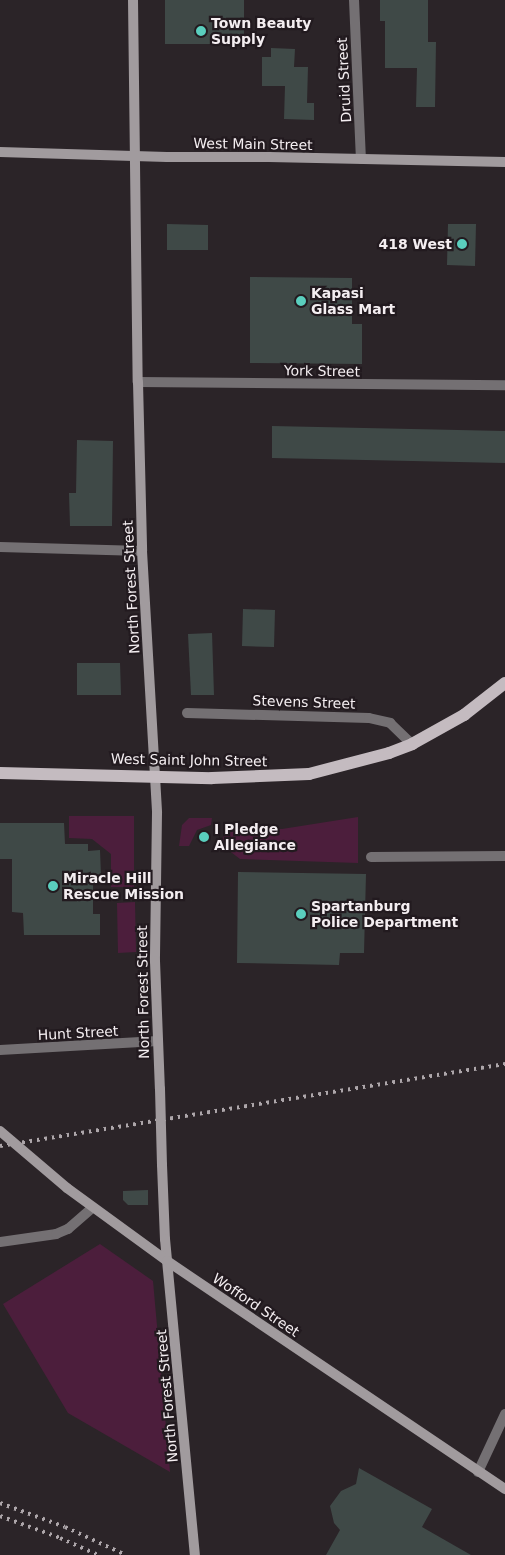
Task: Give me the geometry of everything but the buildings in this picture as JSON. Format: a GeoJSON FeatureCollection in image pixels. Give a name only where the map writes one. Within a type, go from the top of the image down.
{"type":"FeatureCollection","features":[{"type":"Feature","properties":{"kind":"main road","name":"West Saint John Street"},"geometry":{"type":"LineString","coordinates":[[0,773],[154,775],[212,778],[309,774],[412,744],[464,715],[505,683]]}},
{"type":"Feature","properties":{"kind":"street","name":"North Forest Street"},"geometry":{"type":"LineString","coordinates":[[133,0],[142,551],[156,813],[155,961],[162,1164],[167,1261],[195,1555]]}},
{"type":"Feature","properties":{"kind":"street","name":"Druid Street"},"geometry":{"type":"LineString","coordinates":[[354,0],[361,159]]}},
{"type":"Feature","properties":{"kind":"street","name":"West Main Street"},"geometry":{"type":"LineString","coordinates":[[0,152],[505,162]]}},
{"type":"Feature","properties":{"kind":"street","name":"York Street"},"geometry":{"type":"LineString","coordinates":[[138,382],[202,381],[325,385],[505,385]]}},
{"type":"Feature","properties":{"kind":"street"},"geometry":{"type":"LineString","coordinates":[[0,547],[142,551]]}},
{"type":"Feature","properties":{"kind":"street","name":"Stevens Street"},"geometry":{"type":"LineString","coordinates":[[187,713],[369,718],[390,723],[412,744]]}},
{"type":"Feature","properties":{"kind":"street"},"geometry":{"type":"LineString","coordinates":[[370,857],[505,856]]}},
{"type":"Feature","properties":{"kind":"street","name":"Hunt Street"},"geometry":{"type":"LineString","coordinates":[[0,1050],[158,1041]]}},
{"type":"Feature","properties":{"kind":"street","name":"Wofford Street"},"geometry":{"type":"LineString","coordinates":[[0,1131],[92,1208],[167,1261],[505,1489]]}},
{"type":"Feature","properties":{"kind":"street"},"geometry":{"type":"LineString","coordinates":[[0,1242],[56,1234],[68,1229],[92,1208]]}},
{"type":"Feature","properties":{"kind":"street"},"geometry":{"type":"LineString","coordinates":[[478,1472],[505,1414]]}},
{"type":"Feature","properties":{"kind":"shaded area"},"geometry":{"type":"Polygon","coordinates":[[[69,816],[134,816],[134,887],[111,887],[111,854],[92,839],[69,838],[69,816]]]}},
{"type":"Feature","properties":{"kind":"shaded area"},"geometry":{"type":"Polygon","coordinates":[[[358,817],[358,863],[240,859],[219,843],[230,827],[282,829],[358,817]]]}},
{"type":"Feature","properties":{"kind":"shaded area"},"geometry":{"type":"Polygon","coordinates":[[[189,818],[212,818],[211,825],[197,830],[189,846],[179,846],[182,825],[189,818]]]}},
{"type":"Feature","properties":{"kind":"shaded area"},"geometry":{"type":"Polygon","coordinates":[[[135,902],[136,952],[118,953],[117,903],[135,902]]]}},
{"type":"Feature","properties":{"kind":"shaded area"},"geometry":{"type":"Polygon","coordinates":[[[100,1244],[153,1281],[170,1472],[68,1413],[3,1304],[100,1244]]]}},
{"type":"Feature","properties":{"kind":"railway"},"geometry":{"type":"LineString","coordinates":[[0,1146],[505,1064]]}},
{"type":"Feature","properties":{"kind":"railway"},"geometry":{"type":"LineString","coordinates":[[0,1503],[65,1527],[126,1555]]}},
{"type":"Feature","properties":{"kind":"railway"},"geometry":{"type":"LineString","coordinates":[[0,1516],[60,1538],[98,1555]]}},
{"type":"Feature","properties":{"kind":"place","name":"Town Beauty Supply"},"geometry":{"type":"Point","coordinates":[201,31]}},
{"type":"Feature","properties":{"kind":"place","name":"418 West"},"geometry":{"type":"Point","coordinates":[462,244]}},
{"type":"Feature","properties":{"kind":"place","name":"Kapasi Glass Mart"},"geometry":{"type":"Point","coordinates":[301,301]}},
{"type":"Feature","properties":{"kind":"place","name":"I Pledge Allegiance"},"geometry":{"type":"Point","coordinates":[204,837]}},
{"type":"Feature","properties":{"kind":"place","name":"Miracle Hill Rescue Mission"},"geometry":{"type":"Point","coordinates":[53,886]}},
{"type":"Feature","properties":{"kind":"place","name":"Spartanburg Police Department"},"geometry":{"type":"Point","coordinates":[301,914]}}]}
